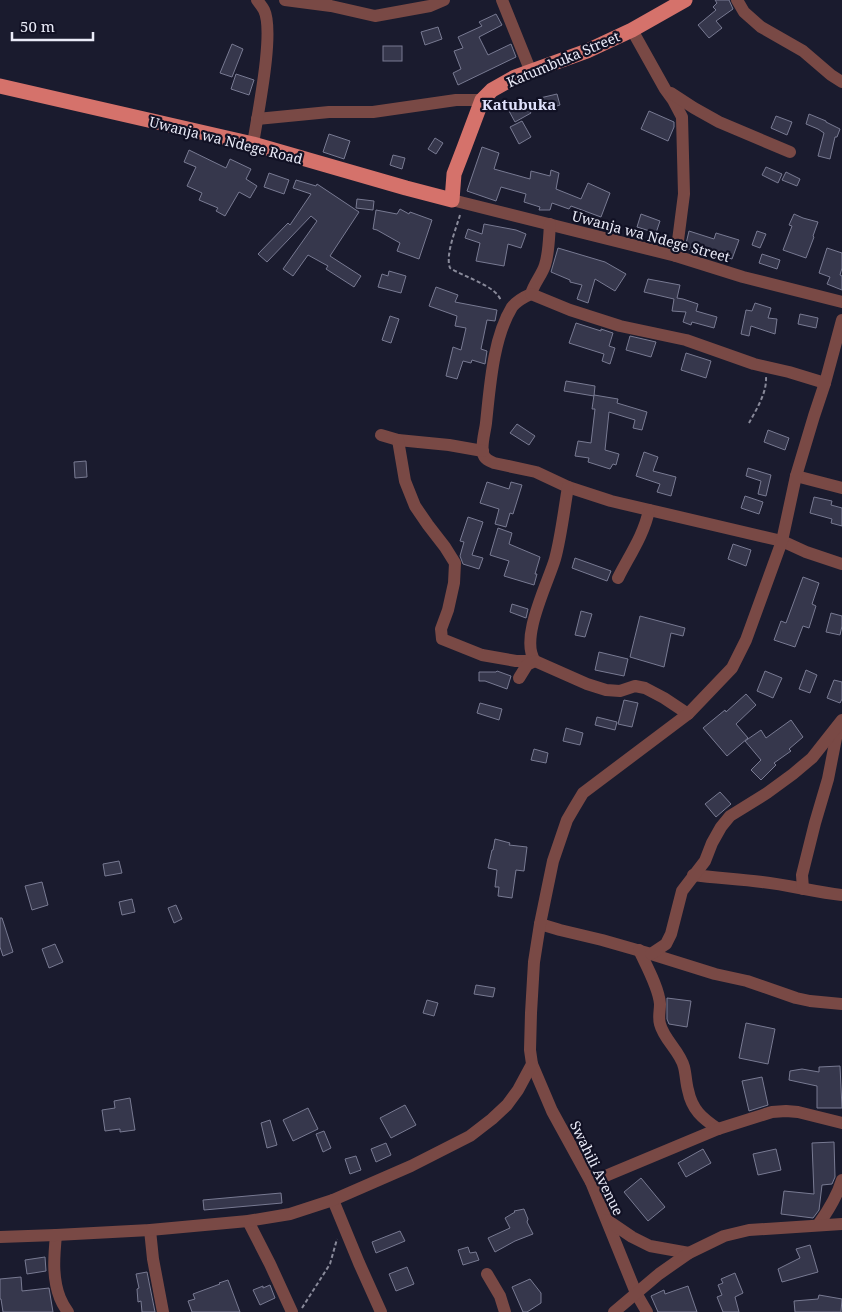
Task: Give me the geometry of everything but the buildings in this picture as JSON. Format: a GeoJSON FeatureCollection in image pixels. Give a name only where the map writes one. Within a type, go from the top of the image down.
{"type":"FeatureCollection","features":[{"type":"Feature","properties":{"kind":"main road","name":"Katumbuka Street"},"geometry":{"type":"LineString","coordinates":[[482,100],[492,90],[515,78],[587,51],[632,30],[685,0]]}},
{"type":"Feature","properties":{"kind":"main road","name":"Uwanja wa Ndege Road"},"geometry":{"type":"LineString","coordinates":[[0,86],[253,144],[458,201]]}},
{"type":"Feature","properties":{"kind":"main road"},"geometry":{"type":"LineString","coordinates":[[458,201],[454,174],[482,100]]}},
{"type":"Feature","properties":{"kind":"street"},"geometry":{"type":"LineString","coordinates":[[253,144],[267,50],[267,24],[264,10],[257,0]]}},
{"type":"Feature","properties":{"kind":"street"},"geometry":{"type":"LineString","coordinates":[[285,0],[331,6],[375,16],[430,6],[444,0]]}},
{"type":"Feature","properties":{"kind":"street"},"geometry":{"type":"LineString","coordinates":[[502,0],[531,72]]}},
{"type":"Feature","properties":{"kind":"street"},"geometry":{"type":"LineString","coordinates":[[737,0],[744,12],[761,27],[803,51],[830,75],[842,82]]}},
{"type":"Feature","properties":{"kind":"street"},"geometry":{"type":"LineString","coordinates":[[632,30],[665,89],[674,100],[682,117],[684,194],[676,256]]}},
{"type":"Feature","properties":{"kind":"street"},"geometry":{"type":"LineString","coordinates":[[665,89],[719,122],[790,152]]}},
{"type":"Feature","properties":{"kind":"street"},"geometry":{"type":"LineString","coordinates":[[257,119],[303,114],[373,112],[456,100],[482,100]]}},
{"type":"Feature","properties":{"kind":"street","name":"Uwanja wa Ndege Street"},"geometry":{"type":"LineString","coordinates":[[458,201],[676,256],[743,277],[842,302]]}},
{"type":"Feature","properties":{"kind":"street"},"geometry":{"type":"LineString","coordinates":[[531,294],[546,263],[550,224]]}},
{"type":"Feature","properties":{"kind":"street"},"geometry":{"type":"LineString","coordinates":[[825,383],[789,372],[766,368],[686,340],[620,326],[578,313],[531,294],[513,305],[498,343],[483,454],[494,463],[536,472],[568,487],[611,501],[782,541],[806,552],[842,564]]}},
{"type":"Feature","properties":{"kind":"street"},"geometry":{"type":"LineString","coordinates":[[0,1237],[150,1230],[248,1221],[290,1214],[333,1200],[411,1166],[470,1136],[506,1105],[518,1090],[532,1064],[530,1050],[534,962],[553,861],[567,820],[584,793],[688,714],[732,668],[746,640],[782,541],[796,476],[825,383],[842,320]]}},
{"type":"Feature","properties":{"kind":"street"},"geometry":{"type":"LineString","coordinates":[[381,435],[398,440],[449,445],[483,451]]}},
{"type":"Feature","properties":{"kind":"street"},"geometry":{"type":"LineString","coordinates":[[398,440],[405,481],[415,506],[455,563],[454,583],[448,610],[441,629],[442,639],[482,655],[516,662],[535,661],[587,684],[606,690],[620,691],[635,686],[645,688],[688,714]]}},
{"type":"Feature","properties":{"kind":"street"},"geometry":{"type":"LineString","coordinates":[[796,476],[842,488]]}},
{"type":"Feature","properties":{"kind":"street"},"geometry":{"type":"LineString","coordinates":[[535,661],[530,651],[531,633],[541,595],[555,558],[568,487]]}},
{"type":"Feature","properties":{"kind":"street"},"geometry":{"type":"LineString","coordinates":[[618,578],[639,540],[649,510]]}},
{"type":"Feature","properties":{"kind":"street"},"geometry":{"type":"LineString","coordinates":[[519,678],[528,665],[535,661]]}},
{"type":"Feature","properties":{"kind":"street"},"geometry":{"type":"LineString","coordinates":[[645,952],[666,944],[671,934],[682,891],[705,861],[720,828],[730,816],[767,793],[812,758],[840,723]]}},
{"type":"Feature","properties":{"kind":"street"},"geometry":{"type":"LineString","coordinates":[[803,888],[802,875],[828,779],[840,723]]}},
{"type":"Feature","properties":{"kind":"street"},"geometry":{"type":"LineString","coordinates":[[693,875],[762,882],[803,888],[814,892],[842,895]]}},
{"type":"Feature","properties":{"kind":"street"},"geometry":{"type":"LineString","coordinates":[[540,924],[645,952],[714,974],[747,981],[796,998],[842,1004]]}},
{"type":"Feature","properties":{"kind":"street"},"geometry":{"type":"LineString","coordinates":[[645,952],[648,970],[660,1004],[659,1022],[662,1031],[680,1056],[684,1067],[688,1092],[694,1107],[702,1118],[718,1129]]}},
{"type":"Feature","properties":{"kind":"street","name":"Swahili Avenue"},"geometry":{"type":"LineString","coordinates":[[532,1064],[552,1111],[591,1182],[636,1293],[647,1312]]}},
{"type":"Feature","properties":{"kind":"street"},"geometry":{"type":"LineString","coordinates":[[591,1182],[718,1129],[772,1112],[786,1110],[842,1123]]}},
{"type":"Feature","properties":{"kind":"street"},"geometry":{"type":"LineString","coordinates":[[818,1225],[839,1191],[842,1180]]}},
{"type":"Feature","properties":{"kind":"street"},"geometry":{"type":"LineString","coordinates":[[333,1200],[381,1312]]}},
{"type":"Feature","properties":{"kind":"street"},"geometry":{"type":"LineString","coordinates":[[608,1220],[632,1237],[650,1246],[689,1253]]}},
{"type":"Feature","properties":{"kind":"street"},"geometry":{"type":"LineString","coordinates":[[248,1221],[292,1312]]}},
{"type":"Feature","properties":{"kind":"street"},"geometry":{"type":"LineString","coordinates":[[614,1312],[659,1274],[689,1253],[724,1236],[749,1230],[842,1224]]}},
{"type":"Feature","properties":{"kind":"street"},"geometry":{"type":"LineString","coordinates":[[150,1230],[153,1259],[163,1312]]}},
{"type":"Feature","properties":{"kind":"street"},"geometry":{"type":"LineString","coordinates":[[56,1235],[54,1262],[56,1280],[60,1298],[68,1312]]}},
{"type":"Feature","properties":{"kind":"street"},"geometry":{"type":"LineString","coordinates":[[487,1274],[500,1296],[505,1312]]}},
{"type":"Feature","properties":{"kind":"path"},"geometry":{"type":"LineString","coordinates":[[458,201],[450,250],[450,268],[499,295],[504,324]]}},
{"type":"Feature","properties":{"kind":"path"},"geometry":{"type":"LineString","coordinates":[[749,423],[763,393],[766,382],[766,368]]}},
{"type":"Feature","properties":{"kind":"path"},"geometry":{"type":"LineString","coordinates":[[300,1312],[333,1258],[341,1220]]}},
{"type":"Feature","properties":{"kind":"district","name":"Katubuka"},"geometry":{"type":"Point","coordinates":[519,104]}}]}
